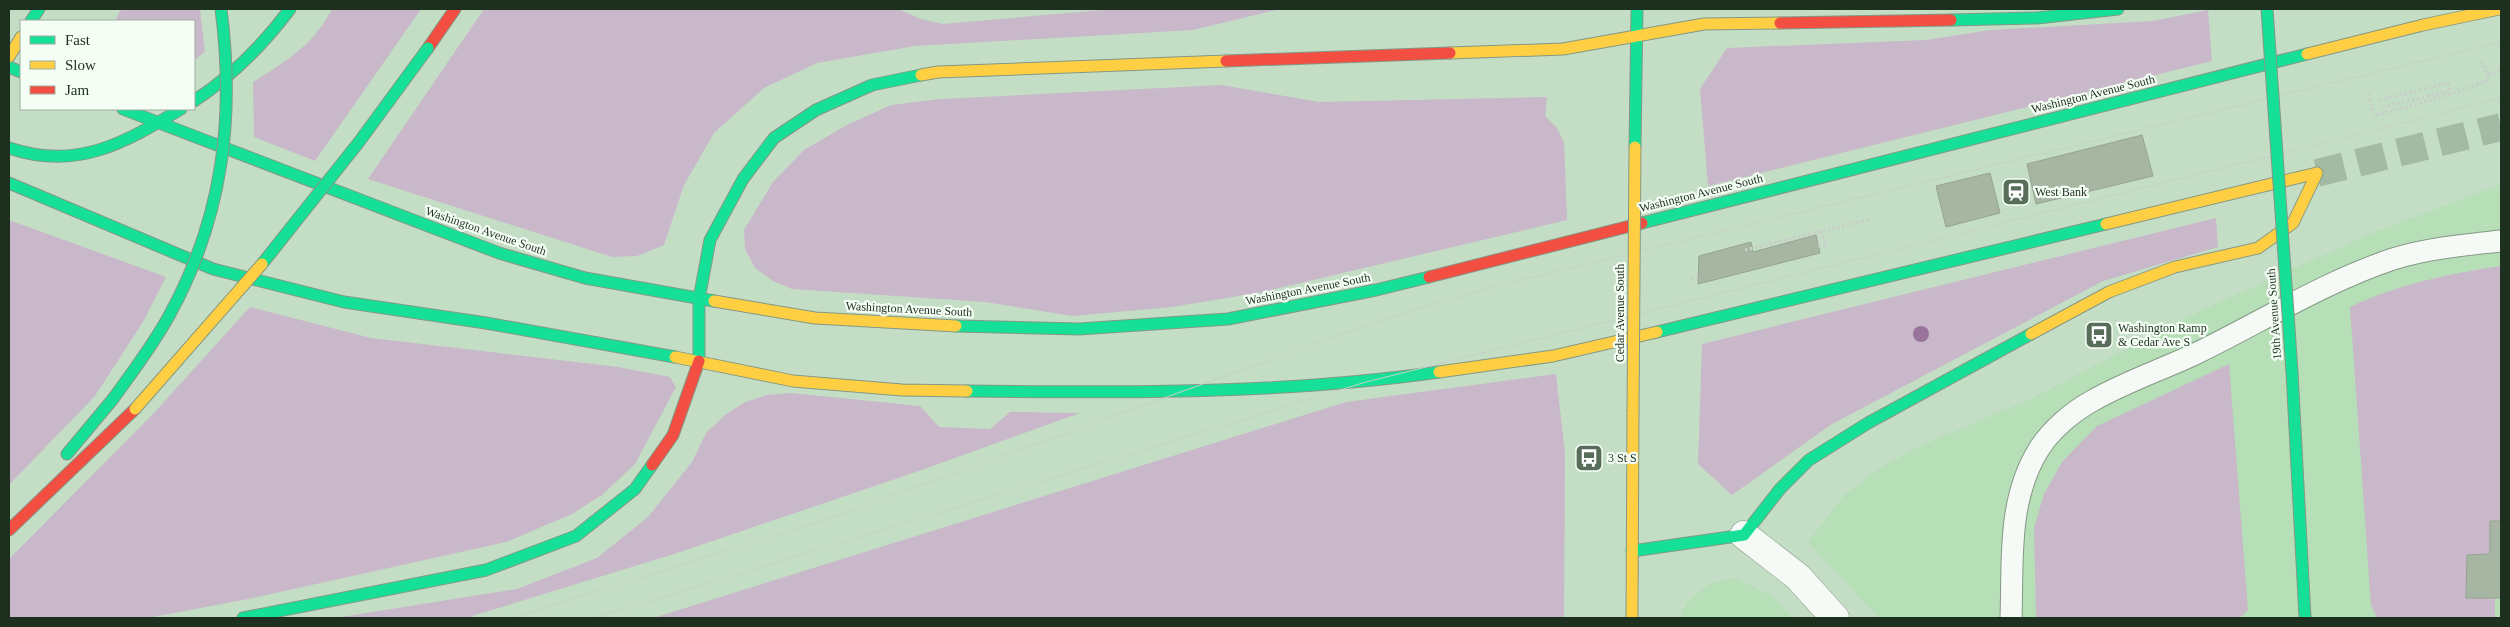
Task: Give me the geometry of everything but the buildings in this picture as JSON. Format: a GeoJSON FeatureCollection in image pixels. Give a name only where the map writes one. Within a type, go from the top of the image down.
{"type":"FeatureCollection","features":[{"type":"Feature","properties":{"kind":"main road"},"geometry":{"type":"LineString","coordinates":[[32,20],[38,9]]}},
{"type":"Feature","properties":{"kind":"main road"},"geometry":{"type":"LineString","coordinates":[[9,525],[113,399],[146,353],[171,313],[189,275],[210,214],[222,162],[227,128],[229,89],[221,9]]}},
{"type":"Feature","properties":{"kind":"main road"},"geometry":{"type":"LineString","coordinates":[[195,100],[252,54],[275,30],[290,9]]}},
{"type":"Feature","properties":{"kind":"main road"},"geometry":{"type":"LineString","coordinates":[[9,530],[135,409],[212,325],[300,220],[350,155],[455,9]]}},
{"type":"Feature","properties":{"kind":"main road","name":"Cedar Avenue South"},"geometry":{"type":"LineString","coordinates":[[1632,618],[1637,9]]}},
{"type":"Feature","properties":{"kind":"main road"},"geometry":{"type":"LineString","coordinates":[[243,618],[486,570],[576,536],[635,489],[673,435],[699,361],[699,300],[710,240],[743,179],[774,138],[816,110],[872,85],[938,72],[1563,49],[1704,24],[2037,18],[2118,9]]}},
{"type":"Feature","properties":{"kind":"main road","name":"19th Avenue South"},"geometry":{"type":"LineString","coordinates":[[2267,9],[2292,372],[2304,618]]}},
{"type":"Feature","properties":{"kind":"main road","name":"Washington Avenue South"},"geometry":{"type":"LineString","coordinates":[[126,110],[499,253],[586,278],[699,300],[815,318],[1079,330],[1228,319],[1376,290],[2423,25],[2499,9]]}},
{"type":"Feature","properties":{"kind":"main road"},"geometry":{"type":"LineString","coordinates":[[2408,14],[2423,25]]}},
{"type":"Feature","properties":{"kind":"main road"},"geometry":{"type":"LineString","coordinates":[[9,58],[20,39]]}},
{"type":"Feature","properties":{"kind":"main road"},"geometry":{"type":"LineString","coordinates":[[9,148],[24,155],[49,158],[74,156],[121,143],[179,110]]}},
{"type":"Feature","properties":{"kind":"main road"},"geometry":{"type":"LineString","coordinates":[[9,183],[213,269],[328,298],[699,361],[793,381],[902,390],[1182,391],[1375,381],[1457,371],[1563,354],[1756,310],[2317,173],[2293,223],[2258,248],[2175,267],[2109,292],[1868,423],[1809,460],[1780,489],[1744,535],[1632,551]]}},
{"type":"Feature","properties":{"kind":"street"},"geometry":{"type":"LineString","coordinates":[[1744,535],[1798,577],[1835,618]]}},
{"type":"Feature","properties":{"kind":"lane"},"geometry":{"type":"LineString","coordinates":[[2011,618],[2014,515],[2023,483],[2040,448],[2062,422],[2091,401],[2195,354],[2354,273],[2396,259],[2446,247],[2501,241]]}},
{"type":"Feature","properties":{"kind":"path"},"geometry":{"type":"LineString","coordinates":[[2368,94],[2374,116],[2455,93],[2488,80],[2482,61]]}},
{"type":"Feature","properties":{"kind":"path"},"geometry":{"type":"LineString","coordinates":[[2487,74],[2501,70]]}},
{"type":"Feature","properties":{"kind":"path"},"geometry":{"type":"LineString","coordinates":[[2380,100],[2448,83],[2450,92],[2382,107]]}},
{"type":"Feature","properties":{"kind":"path"},"geometry":{"type":"LineString","coordinates":[[1745,250],[1870,219]]}},
{"type":"Feature","properties":{"kind":"path"},"geometry":{"type":"LineString","coordinates":[[1818,246],[1826,245],[1822,231]]}},
{"type":"Feature","properties":{"kind":"path"},"geometry":{"type":"LineString","coordinates":[[1691,280],[1698,278]]}},
{"type":"Feature","properties":{"kind":"shaded area"},"geometry":{"type":"Polygon","coordinates":[[[121,9],[200,9],[205,52],[195,59],[195,20],[116,20],[121,9]]]}},
{"type":"Feature","properties":{"kind":"shaded area"},"geometry":{"type":"Polygon","coordinates":[[[332,9],[421,9],[315,161],[254,137],[253,82],[288,59],[308,42],[332,9]]]}},
{"type":"Feature","properties":{"kind":"shaded area"},"geometry":{"type":"Polygon","coordinates":[[[484,9],[898,9],[921,19],[943,24],[1114,9],[1280,9],[1193,30],[915,46],[817,63],[764,88],[714,133],[684,185],[664,245],[637,256],[612,257],[368,179],[484,9]]]}},
{"type":"Feature","properties":{"kind":"shaded area"},"geometry":{"type":"Polygon","coordinates":[[[2208,10],[2212,61],[1708,186],[1700,89],[1727,48],[1926,40],[1990,30],[2153,21],[2208,10]]]}},
{"type":"Feature","properties":{"kind":"shaded area"},"geometry":{"type":"Polygon","coordinates":[[[1221,85],[1319,102],[1547,97],[1545,116],[1556,127],[1564,142],[1567,220],[1263,292],[1172,307],[1072,316],[985,302],[792,289],[773,281],[755,268],[745,249],[744,230],[773,182],[804,150],[847,125],[891,105],[941,99],[1221,85]]]}},
{"type":"Feature","properties":{"kind":"shaded area"},"geometry":{"type":"Polygon","coordinates":[[[2501,184],[2501,618],[1879,618],[1808,542],[1844,495],[1882,467],[1916,448],[2032,398],[2202,310],[2370,234],[2501,184]]]}},
{"type":"Feature","properties":{"kind":"shaded area"},"geometry":{"type":"Polygon","coordinates":[[[2216,218],[2218,247],[2103,281],[1832,424],[1732,495],[1698,464],[1702,344],[2216,218]]]}},
{"type":"Feature","properties":{"kind":"shaded area"},"geometry":{"type":"Polygon","coordinates":[[[9,220],[166,277],[143,322],[95,396],[9,485],[9,220]]]}},
{"type":"Feature","properties":{"kind":"shaded area"},"geometry":{"type":"Polygon","coordinates":[[[2501,266],[2501,521],[2490,521],[2490,554],[2467,556],[2466,598],[2495,598],[2495,618],[2377,618],[2371,605],[2350,307],[2405,286],[2501,266]]]}},
{"type":"Feature","properties":{"kind":"shaded area"},"geometry":{"type":"Polygon","coordinates":[[[250,307],[371,338],[618,367],[670,377],[676,387],[635,464],[602,495],[572,514],[506,542],[248,599],[148,618],[9,618],[9,559],[153,414],[250,307]]]}},
{"type":"Feature","properties":{"kind":"shaded area"},"geometry":{"type":"Polygon","coordinates":[[[2229,364],[2248,610],[2242,616],[2234,618],[2036,618],[2034,528],[2044,494],[2062,462],[2097,426],[2229,364]]]}},
{"type":"Feature","properties":{"kind":"shaded area"},"geometry":{"type":"Polygon","coordinates":[[[1556,374],[1565,453],[1564,618],[653,618],[1346,402],[1556,374]]]}},
{"type":"Feature","properties":{"kind":"shaded area"},"geometry":{"type":"Polygon","coordinates":[[[791,393],[920,406],[939,427],[990,429],[1010,412],[1080,413],[916,472],[674,554],[466,618],[335,618],[517,589],[597,558],[648,517],[692,462],[706,433],[725,415],[745,402],[767,395],[791,393]]]}},
{"type":"Feature","properties":{"kind":"shaded area"},"geometry":{"type":"Polygon","coordinates":[[[1735,578],[1771,595],[1792,618],[1680,618],[1687,602],[1709,584],[1735,578]]]}},
{"type":"Feature","properties":{"kind":"tunnel"},"geometry":{"type":"LineString","coordinates":[[2317,173],[2501,127]]}},
{"type":"Feature","properties":{"kind":"tram line"},"geometry":{"type":"LineString","coordinates":[[512,618],[821,521],[1373,323],[1484,289],[2501,42]]}},
{"type":"Feature","properties":{"kind":"tram line"},"geometry":{"type":"LineString","coordinates":[[595,618],[1366,382],[2452,111],[2501,97]]}},
{"type":"Feature","properties":{"kind":"traffic: fast"},"geometry":{"type":"LineString","coordinates":[[32,20],[39,9]]}},
{"type":"Feature","properties":{"kind":"traffic: fast"},"geometry":{"type":"LineString","coordinates":[[113,399],[150,347],[170,314],[188,277],[202,241],[213,203],[221,166],[225,127],[225,49],[221,9]]}},
{"type":"Feature","properties":{"kind":"traffic: fast"},"geometry":{"type":"LineString","coordinates":[[195,100],[246,59],[290,9]]}},
{"type":"Feature","properties":{"kind":"traffic: fast"},"geometry":{"type":"LineString","coordinates":[[1635,147],[1637,9]]}},
{"type":"Feature","properties":{"kind":"traffic: fast"},"geometry":{"type":"LineString","coordinates":[[1951,20],[2037,18],[2118,9]]}},
{"type":"Feature","properties":{"kind":"traffic: fast"},"geometry":{"type":"LineString","coordinates":[[2267,9],[2292,372]]}},
{"type":"Feature","properties":{"kind":"traffic: fast"},"geometry":{"type":"LineString","coordinates":[[262,264],[359,142],[428,48]]}},
{"type":"Feature","properties":{"kind":"traffic: fast"},"geometry":{"type":"LineString","coordinates":[[1642,223],[2307,54]]}},
{"type":"Feature","properties":{"kind":"traffic: fast"},"geometry":{"type":"LineString","coordinates":[[9,67],[20,72]]}},
{"type":"Feature","properties":{"kind":"traffic: fast"},"geometry":{"type":"LineString","coordinates":[[699,361],[699,299],[710,240],[743,179],[774,138],[816,110],[872,85],[921,75]]}},
{"type":"Feature","properties":{"kind":"traffic: fast"},"geometry":{"type":"LineString","coordinates":[[126,110],[499,253],[585,278],[714,301]]}},
{"type":"Feature","properties":{"kind":"traffic: fast"},"geometry":{"type":"LineString","coordinates":[[9,148],[34,154],[78,155],[99,150],[140,133],[179,110]]}},
{"type":"Feature","properties":{"kind":"traffic: fast"},"geometry":{"type":"LineString","coordinates":[[9,183],[213,269],[344,302],[486,323],[675,357]]}},
{"type":"Feature","properties":{"kind":"traffic: fast"},"geometry":{"type":"LineString","coordinates":[[1657,332],[2106,224]]}},
{"type":"Feature","properties":{"kind":"traffic: fast"},"geometry":{"type":"LineString","coordinates":[[956,326],[1079,329],[1228,319],[1376,290],[1429,277]]}},
{"type":"Feature","properties":{"kind":"traffic: fast"},"geometry":{"type":"LineString","coordinates":[[1632,551],[1744,535],[1780,489],[1809,460],[1868,423],[2031,334]]}},
{"type":"Feature","properties":{"kind":"traffic: fast"},"geometry":{"type":"LineString","coordinates":[[967,391],[1144,392],[1262,388],[1322,385],[1439,372]]}},
{"type":"Feature","properties":{"kind":"traffic: fast"},"geometry":{"type":"LineString","coordinates":[[2292,372],[2305,618]]}},
{"type":"Feature","properties":{"kind":"traffic: fast"},"geometry":{"type":"LineString","coordinates":[[67,454],[113,399]]}},
{"type":"Feature","properties":{"kind":"traffic: fast"},"geometry":{"type":"LineString","coordinates":[[243,618],[486,570],[576,536],[635,489],[652,465]]}},
{"type":"Feature","properties":{"kind":"traffic: slow"},"geometry":{"type":"LineString","coordinates":[[2307,54],[2423,25],[2499,9]]}},
{"type":"Feature","properties":{"kind":"traffic: slow"},"geometry":{"type":"LineString","coordinates":[[1450,53],[1563,49],[1704,24],[1780,23]]}},
{"type":"Feature","properties":{"kind":"traffic: slow"},"geometry":{"type":"LineString","coordinates":[[9,57],[20,39]]}},
{"type":"Feature","properties":{"kind":"traffic: slow"},"geometry":{"type":"LineString","coordinates":[[921,75],[938,72],[1226,61]]}},
{"type":"Feature","properties":{"kind":"traffic: slow"},"geometry":{"type":"LineString","coordinates":[[1633,412],[1635,147]]}},
{"type":"Feature","properties":{"kind":"traffic: slow"},"geometry":{"type":"LineString","coordinates":[[2106,224],[2317,173]]}},
{"type":"Feature","properties":{"kind":"traffic: slow"},"geometry":{"type":"LineString","coordinates":[[2031,334],[2109,292],[2175,267],[2258,248],[2293,223],[2317,173]]}},
{"type":"Feature","properties":{"kind":"traffic: slow"},"geometry":{"type":"LineString","coordinates":[[135,409],[262,264]]}},
{"type":"Feature","properties":{"kind":"traffic: slow"},"geometry":{"type":"LineString","coordinates":[[714,301],[815,318],[956,326]]}},
{"type":"Feature","properties":{"kind":"traffic: slow"},"geometry":{"type":"LineString","coordinates":[[1439,372],[1553,356],[1657,332]]}},
{"type":"Feature","properties":{"kind":"traffic: slow"},"geometry":{"type":"LineString","coordinates":[[675,357],[793,381],[902,390],[967,391]]}},
{"type":"Feature","properties":{"kind":"traffic: slow"},"geometry":{"type":"LineString","coordinates":[[1632,618],[1633,412]]}},
{"type":"Feature","properties":{"kind":"traffic: jam"},"geometry":{"type":"LineString","coordinates":[[428,48],[455,9]]}},
{"type":"Feature","properties":{"kind":"traffic: jam"},"geometry":{"type":"LineString","coordinates":[[1780,23],[1951,20]]}},
{"type":"Feature","properties":{"kind":"traffic: jam"},"geometry":{"type":"LineString","coordinates":[[1226,61],[1450,53]]}},
{"type":"Feature","properties":{"kind":"traffic: jam"},"geometry":{"type":"LineString","coordinates":[[1429,277],[1642,223]]}},
{"type":"Feature","properties":{"kind":"traffic: jam"},"geometry":{"type":"LineString","coordinates":[[652,465],[673,435],[699,361]]}},
{"type":"Feature","properties":{"kind":"traffic: jam"},"geometry":{"type":"LineString","coordinates":[[9,530],[135,409]]}},
{"type":"Feature","properties":{"kind":"place","name":"West Bank"},"geometry":{"type":"Point","coordinates":[2016,192]}},
{"type":"Feature","properties":{"kind":"place","name":"Washington Ramp & Cedar Ave S"},"geometry":{"type":"Point","coordinates":[2099,335]}},
{"type":"Feature","properties":{"kind":"place","name":"3 St S"},"geometry":{"type":"Point","coordinates":[1589,458]}}]}
